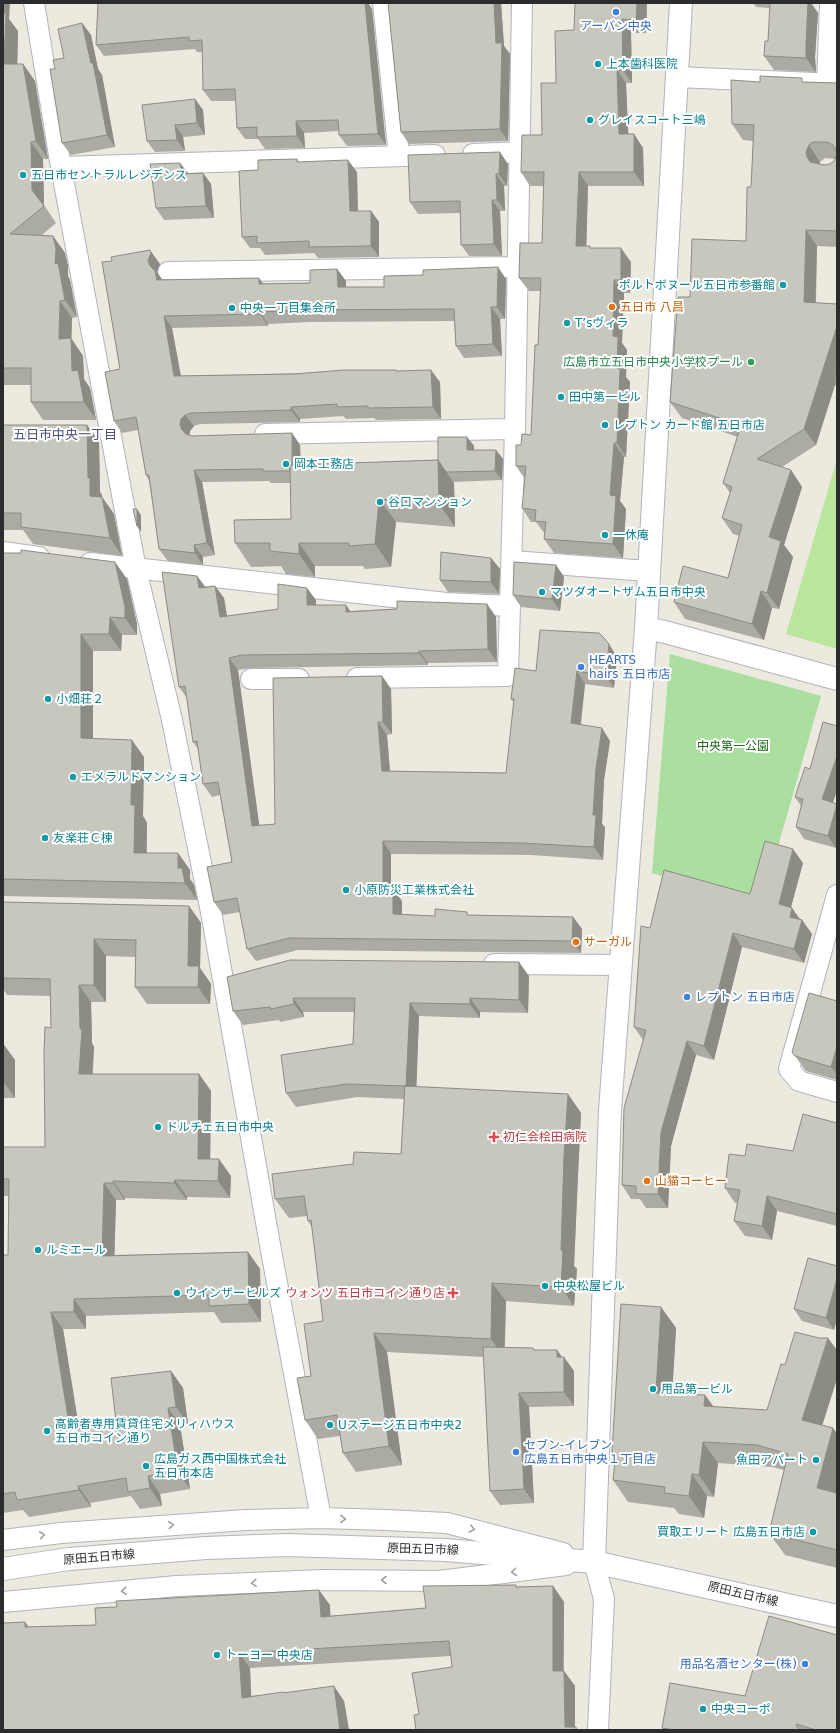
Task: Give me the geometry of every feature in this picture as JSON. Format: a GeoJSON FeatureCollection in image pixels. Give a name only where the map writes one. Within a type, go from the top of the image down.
{"type":"FeatureCollection","features":[{"type":"Feature","properties":{"kind":"street"},"geometry":{"type":"LineString","coordinates":[[34,3],[102,431],[172,720],[203,912],[231,980],[272,1256],[321,1518]]}},
{"type":"Feature","properties":{"kind":"street"},"geometry":{"type":"LineString","coordinates":[[383,3],[399,156]]}},
{"type":"Feature","properties":{"kind":"street"},"geometry":{"type":"LineString","coordinates":[[337,678],[508,676],[515,430],[522,3]]}},
{"type":"Feature","properties":{"kind":"street"},"geometry":{"type":"LineString","coordinates":[[598,1730],[604,1599],[594,1562],[610,1110],[646,628],[681,3]]}},
{"type":"Feature","properties":{"kind":"street"},"geometry":{"type":"LineString","coordinates":[[676,77],[832,84],[830,3]]}},
{"type":"Feature","properties":{"kind":"street"},"geometry":{"type":"LineString","coordinates":[[61,167],[520,152]]}},
{"type":"Feature","properties":{"kind":"street"},"geometry":{"type":"LineString","coordinates":[[168,272],[518,267]]}},
{"type":"Feature","properties":{"kind":"street"},"geometry":{"type":"LineString","coordinates":[[248,435],[515,430]]}},
{"type":"Feature","properties":{"kind":"street"},"geometry":{"type":"LineString","coordinates":[[3,552],[136,569],[446,603],[510,606]]}},
{"type":"Feature","properties":{"kind":"street"},"geometry":{"type":"LineString","coordinates":[[512,561],[648,571]]}},
{"type":"Feature","properties":{"kind":"street"},"geometry":{"type":"LineString","coordinates":[[646,628],[837,679]]}},
{"type":"Feature","properties":{"kind":"street"},"geometry":{"type":"LineString","coordinates":[[251,680],[314,679]]}},
{"type":"Feature","properties":{"kind":"street"},"geometry":{"type":"LineString","coordinates":[[837,895],[789,1069],[799,1082],[837,1092]]}},
{"type":"Feature","properties":{"kind":"street"},"geometry":{"type":"LineString","coordinates":[[478,963],[620,965]]}},
{"type":"Feature","properties":{"kind":"street"},"geometry":{"type":"LineString","coordinates":[[3,1540],[61,1532],[174,1524],[321,1518],[447,1522],[594,1562]]}},
{"type":"Feature","properties":{"kind":"street","name":"原田五日市線"},"geometry":{"type":"LineString","coordinates":[[3,1569],[69,1559],[206,1548],[286,1545],[445,1550],[594,1562],[837,1616]]}},
{"type":"Feature","properties":{"kind":"street"},"geometry":{"type":"LineString","coordinates":[[3,1602],[177,1586],[323,1580],[439,1581],[594,1562]]}},
{"type":"Feature","properties":{"kind":"green space"},"geometry":{"type":"Polygon","coordinates":[[[837,459],[837,649],[786,634],[837,459]]]}},
{"type":"Feature","properties":{"kind":"green space","name":"中央第一公園"},"geometry":{"type":"Polygon","coordinates":[[[670,654],[821,696],[777,850],[757,902],[652,873],[670,654]]]}},
{"type":"Feature","properties":{"kind":"building"},"geometry":{"type":"Polygon","coordinates":[[[98,3],[365,3],[378,134],[339,135],[338,120],[296,121],[297,136],[257,137],[257,127],[237,128],[235,89],[203,90],[202,40],[189,41],[189,37],[96,45],[98,3]]]}},
{"type":"Feature","properties":{"kind":"building"},"geometry":{"type":"Polygon","coordinates":[[[388,3],[494,3],[496,43],[502,43],[500,129],[401,132],[388,3]]]}},
{"type":"Feature","properties":{"kind":"building"},"geometry":{"type":"Polygon","coordinates":[[[575,3],[637,3],[636,20],[622,19],[623,70],[617,70],[619,134],[634,134],[634,172],[579,172],[576,246],[590,246],[590,248],[621,248],[621,280],[614,280],[613,336],[618,337],[617,368],[620,369],[617,443],[614,443],[610,495],[616,496],[613,544],[544,539],[546,522],[535,521],[536,510],[522,508],[526,466],[516,466],[516,445],[521,445],[522,434],[531,435],[535,345],[538,345],[541,278],[519,278],[520,243],[542,243],[544,172],[521,172],[522,135],[542,135],[541,83],[556,83],[555,31],[574,30],[575,3]]]}},
{"type":"Feature","properties":{"kind":"building"},"geometry":{"type":"Polygon","coordinates":[[[770,3],[808,3],[806,58],[764,56],[765,41],[768,41],[770,3]]]}},
{"type":"Feature","properties":{"kind":"building"},"geometry":{"type":"Polygon","coordinates":[[[3,13],[6,13],[4,64],[23,64],[36,141],[31,142],[32,190],[44,206],[10,234],[53,236],[56,249],[55,264],[58,263],[65,300],[60,301],[59,339],[71,338],[72,371],[78,370],[84,402],[31,402],[31,368],[3,368],[3,13]]]}},
{"type":"Feature","properties":{"kind":"building"},"geometry":{"type":"Polygon","coordinates":[[[82,23],[91,63],[93,63],[107,135],[62,143],[50,69],[55,69],[53,60],[64,58],[58,29],[82,23]]]}},
{"type":"Feature","properties":{"kind":"building"},"geometry":{"type":"Polygon","coordinates":[[[760,76],[802,78],[802,82],[837,83],[837,155],[837,231],[806,230],[804,302],[837,304],[837,385],[835,384],[836,329],[804,429],[757,459],[791,470],[769,537],[781,541],[767,593],[761,591],[752,624],[674,602],[683,566],[728,578],[742,525],[722,518],[732,487],[723,483],[741,425],[670,402],[678,297],[690,297],[692,239],[746,241],[747,187],[751,187],[754,125],[732,124],[731,80],[760,82],[760,76]],[[813,142],[809,145],[806,152],[810,162],[824,165],[830,164],[834,161],[837,155],[833,145],[827,142],[813,142]]]}},
{"type":"Feature","properties":{"kind":"building"},"geometry":{"type":"Polygon","coordinates":[[[195,99],[197,123],[175,125],[177,140],[147,141],[142,105],[195,99]]]}},
{"type":"Feature","properties":{"kind":"building"},"geometry":{"type":"Polygon","coordinates":[[[500,152],[499,174],[496,174],[497,200],[492,200],[494,244],[461,245],[460,201],[410,202],[408,155],[500,152]]]}},
{"type":"Feature","properties":{"kind":"building"},"geometry":{"type":"Polygon","coordinates":[[[297,159],[297,162],[348,160],[350,211],[371,211],[371,246],[309,247],[309,241],[257,243],[257,236],[242,237],[239,171],[258,170],[258,160],[297,159]]]}},
{"type":"Feature","properties":{"kind":"building"},"geometry":{"type":"Polygon","coordinates":[[[180,163],[182,174],[203,173],[206,206],[156,208],[150,164],[180,163]]]}},
{"type":"Feature","properties":{"kind":"building"},"geometry":{"type":"Polygon","coordinates":[[[150,250],[151,253],[148,261],[150,266],[155,271],[157,280],[259,278],[259,284],[310,283],[310,270],[337,269],[338,287],[384,287],[384,276],[423,275],[423,270],[498,267],[497,307],[491,307],[493,344],[456,346],[454,309],[302,310],[260,312],[260,314],[164,316],[174,376],[294,374],[344,370],[431,370],[433,407],[368,408],[368,406],[337,407],[337,404],[291,407],[291,410],[191,413],[185,415],[181,419],[180,425],[186,434],[192,436],[292,433],[292,465],[290,465],[290,471],[263,471],[263,469],[194,470],[207,543],[194,545],[195,553],[159,549],[149,475],[146,475],[136,417],[114,421],[105,372],[120,369],[102,262],[112,261],[111,257],[150,250]]]}},
{"type":"Feature","properties":{"kind":"building"},"geometry":{"type":"Polygon","coordinates":[[[3,425],[87,425],[88,478],[90,478],[90,496],[102,497],[110,538],[21,527],[21,513],[3,513],[3,425]]]}},
{"type":"Feature","properties":{"kind":"building"},"geometry":{"type":"Polygon","coordinates":[[[438,437],[467,437],[467,450],[496,450],[495,471],[446,472],[438,460],[438,437]]]}},
{"type":"Feature","properties":{"kind":"building"},"geometry":{"type":"Polygon","coordinates":[[[438,460],[439,504],[379,499],[375,544],[349,546],[349,543],[299,543],[299,554],[270,551],[270,543],[235,543],[234,520],[291,519],[290,465],[438,460]]]}},
{"type":"Feature","properties":{"kind":"building"},"geometry":{"type":"Polygon","coordinates":[[[133,509],[137,509],[137,526],[133,509]]]}},
{"type":"Feature","properties":{"kind":"building"},"geometry":{"type":"Polygon","coordinates":[[[21,550],[115,562],[125,607],[125,618],[110,617],[109,634],[81,634],[81,738],[132,740],[131,805],[135,805],[134,853],[178,853],[178,868],[182,868],[185,883],[3,879],[3,553],[21,553],[21,550]]]}},
{"type":"Feature","properties":{"kind":"building"},"geometry":{"type":"Polygon","coordinates":[[[441,552],[491,558],[491,582],[440,580],[441,552]]]}},
{"type":"Feature","properties":{"kind":"building"},"geometry":{"type":"Polygon","coordinates":[[[514,562],[556,565],[552,599],[513,595],[514,562]]]}},
{"type":"Feature","properties":{"kind":"building"},"geometry":{"type":"Polygon","coordinates":[[[162,572],[197,576],[199,588],[215,586],[220,617],[278,609],[278,584],[307,588],[307,605],[346,605],[346,612],[397,609],[397,601],[487,604],[488,649],[419,651],[419,653],[242,655],[229,658],[252,826],[275,824],[273,678],[382,676],[383,722],[378,722],[382,771],[506,773],[514,699],[511,699],[515,668],[536,671],[540,630],[599,633],[609,644],[606,676],[577,671],[571,723],[602,728],[596,768],[593,815],[596,815],[594,847],[522,843],[383,841],[383,889],[393,889],[393,914],[435,916],[435,909],[467,912],[467,915],[573,917],[572,941],[289,938],[247,949],[237,898],[214,902],[207,867],[232,862],[218,782],[203,784],[197,741],[193,742],[185,686],[179,687],[162,572]]]}},
{"type":"Feature","properties":{"kind":"building"},"geometry":{"type":"Polygon","coordinates":[[[823,722],[837,726],[837,756],[822,799],[837,804],[828,836],[796,827],[803,799],[795,797],[805,767],[810,769],[823,722]]]}},
{"type":"Feature","properties":{"kind":"building"},"geometry":{"type":"Polygon","coordinates":[[[765,841],[793,849],[779,904],[792,908],[790,917],[802,920],[794,949],[733,933],[704,1046],[687,1041],[661,1132],[658,1194],[636,1194],[636,1186],[622,1185],[624,1108],[646,1030],[634,1027],[641,926],[650,928],[664,870],[750,894],[765,841]]]}},
{"type":"Feature","properties":{"kind":"building"},"geometry":{"type":"Polygon","coordinates":[[[3,902],[189,906],[188,966],[199,966],[198,987],[135,987],[136,940],[94,939],[94,985],[79,985],[80,1029],[82,1029],[79,1074],[199,1074],[198,1159],[219,1159],[218,1181],[175,1180],[174,1183],[113,1181],[113,1183],[104,1183],[102,1256],[248,1252],[249,1304],[209,1306],[209,1295],[74,1299],[74,1312],[51,1312],[70,1430],[116,1422],[111,1378],[171,1371],[176,1407],[168,1408],[178,1472],[148,1476],[150,1488],[128,1492],[126,1478],[78,1486],[79,1490],[17,1500],[15,1492],[3,1494],[3,1255],[8,1255],[9,1179],[3,1179],[3,1147],[45,1147],[45,1027],[51,1028],[50,979],[3,978],[3,902]]]}},
{"type":"Feature","properties":{"kind":"building"},"geometry":{"type":"Polygon","coordinates":[[[290,960],[519,962],[519,1000],[470,998],[470,1004],[410,1003],[406,1086],[347,1084],[286,1093],[281,1055],[353,1044],[355,998],[293,998],[294,1004],[271,1009],[270,1007],[233,1011],[227,977],[290,960]]]}},
{"type":"Feature","properties":{"kind":"building"},"geometry":{"type":"Polygon","coordinates":[[[809,993],[837,1001],[837,1047],[831,1067],[795,1056],[792,1052],[809,993]]]}},
{"type":"Feature","properties":{"kind":"building"},"geometry":{"type":"Polygon","coordinates":[[[405,1086],[568,1094],[564,1156],[561,1287],[492,1283],[491,1339],[374,1333],[389,1446],[343,1453],[337,1415],[305,1420],[297,1378],[311,1376],[304,1324],[323,1321],[311,1220],[308,1221],[304,1196],[275,1199],[272,1174],[353,1164],[354,1152],[401,1154],[405,1086]]]}},
{"type":"Feature","properties":{"kind":"building"},"geometry":{"type":"Polygon","coordinates":[[[803,1114],[837,1123],[837,1214],[767,1196],[762,1226],[734,1221],[740,1190],[725,1188],[729,1154],[745,1156],[747,1144],[793,1151],[803,1114]]]}},
{"type":"Feature","properties":{"kind":"building"},"geometry":{"type":"Polygon","coordinates":[[[808,1258],[837,1266],[837,1279],[826,1318],[794,1309],[808,1258]]]}},
{"type":"Feature","properties":{"kind":"building"},"geometry":{"type":"Polygon","coordinates":[[[621,1304],[661,1307],[656,1393],[705,1395],[704,1406],[767,1410],[781,1364],[785,1365],[795,1332],[819,1338],[828,1338],[802,1420],[833,1428],[817,1488],[837,1493],[837,1550],[769,1533],[788,1454],[757,1445],[703,1442],[699,1475],[692,1474],[689,1496],[664,1493],[665,1487],[613,1480],[616,1453],[612,1452],[621,1304]]]}},
{"type":"Feature","properties":{"kind":"building"},"geometry":{"type":"Polygon","coordinates":[[[483,1347],[557,1350],[557,1357],[564,1357],[564,1392],[519,1393],[524,1489],[490,1491],[483,1347]]]}},
{"type":"Feature","properties":{"kind":"building"},"geometry":{"type":"Polygon","coordinates":[[[516,1585],[516,1587],[553,1586],[553,1671],[564,1671],[565,1727],[576,1727],[576,1730],[416,1730],[414,1715],[419,1714],[412,1673],[452,1667],[449,1641],[239,1653],[242,1698],[334,1686],[340,1730],[3,1730],[3,1623],[25,1622],[25,1627],[96,1625],[95,1608],[117,1607],[116,1601],[319,1590],[321,1617],[426,1608],[423,1586],[516,1585]]]}},
{"type":"Feature","properties":{"kind":"building"},"geometry":{"type":"Polygon","coordinates":[[[769,1616],[837,1635],[837,1730],[816,1730],[796,1724],[799,1730],[675,1730],[662,1728],[670,1683],[745,1696],[769,1616]]]}},
{"type":"Feature","properties":{"kind":"place","name":"アーバン中央"},"geometry":{"type":"Point","coordinates":[616,12]}},
{"type":"Feature","properties":{"kind":"place","name":"上本歯科医院"},"geometry":{"type":"Point","coordinates":[598,64]}},
{"type":"Feature","properties":{"kind":"place","name":"グレイスコート三嶋"},"geometry":{"type":"Point","coordinates":[590,120]}},
{"type":"Feature","properties":{"kind":"place","name":"五日市セントラルレジデンス"},"geometry":{"type":"Point","coordinates":[23,175]}},
{"type":"Feature","properties":{"kind":"place","name":"ポルトボヌール五日市参番館"},"geometry":{"type":"Point","coordinates":[783,285]}},
{"type":"Feature","properties":{"kind":"place","name":"五日市 八昌"},"geometry":{"type":"Point","coordinates":[612,307]}},
{"type":"Feature","properties":{"kind":"place","name":"中央一丁目集会所"},"geometry":{"type":"Point","coordinates":[232,308]}},
{"type":"Feature","properties":{"kind":"place","name":"T’sヴィラ"},"geometry":{"type":"Point","coordinates":[567,323]}},
{"type":"Feature","properties":{"kind":"place","name":"広島市立五日市中央小学校プール"},"geometry":{"type":"Point","coordinates":[751,362]}},
{"type":"Feature","properties":{"kind":"place","name":"田中第一ビル"},"geometry":{"type":"Point","coordinates":[561,397]}},
{"type":"Feature","properties":{"kind":"place","name":"レプトン カード館 五日市店"},"geometry":{"type":"Point","coordinates":[605,425]}},
{"type":"Feature","properties":{"kind":"place","name":"岡本工務店"},"geometry":{"type":"Point","coordinates":[286,464]}},
{"type":"Feature","properties":{"kind":"place","name":"谷口マンション"},"geometry":{"type":"Point","coordinates":[380,502]}},
{"type":"Feature","properties":{"kind":"place","name":"一休庵"},"geometry":{"type":"Point","coordinates":[605,535]}},
{"type":"Feature","properties":{"kind":"place","name":"マツダオートザム五日市中央"},"geometry":{"type":"Point","coordinates":[542,592]}},
{"type":"Feature","properties":{"kind":"place","name":"HEARTS hairs 五日市店"},"geometry":{"type":"Point","coordinates":[581,667]}},
{"type":"Feature","properties":{"kind":"place","name":"小畑荘２"},"geometry":{"type":"Point","coordinates":[48,699]}},
{"type":"Feature","properties":{"kind":"place","name":"エメラルドマンション"},"geometry":{"type":"Point","coordinates":[73,777]}},
{"type":"Feature","properties":{"kind":"place","name":"友楽荘Ｃ棟"},"geometry":{"type":"Point","coordinates":[45,838]}},
{"type":"Feature","properties":{"kind":"place","name":"小原防災工業株式会社"},"geometry":{"type":"Point","coordinates":[346,890]}},
{"type":"Feature","properties":{"kind":"place","name":"サーガル"},"geometry":{"type":"Point","coordinates":[576,942]}},
{"type":"Feature","properties":{"kind":"place","name":"レプトン 五日市店"},"geometry":{"type":"Point","coordinates":[687,997]}},
{"type":"Feature","properties":{"kind":"place","name":"ドルチェ五日市中央"},"geometry":{"type":"Point","coordinates":[158,1127]}},
{"type":"Feature","properties":{"kind":"place","name":"初仁会桧田病院"},"geometry":{"type":"Point","coordinates":[494,1137]}},
{"type":"Feature","properties":{"kind":"place","name":"山猫コーヒー"},"geometry":{"type":"Point","coordinates":[647,1181]}},
{"type":"Feature","properties":{"kind":"place","name":"ルミエール"},"geometry":{"type":"Point","coordinates":[38,1250]}},
{"type":"Feature","properties":{"kind":"place","name":"中央松屋ビル"},"geometry":{"type":"Point","coordinates":[545,1286]}},
{"type":"Feature","properties":{"kind":"place","name":"ウインザーヒルズ"},"geometry":{"type":"Point","coordinates":[177,1293]}},
{"type":"Feature","properties":{"kind":"place","name":"ウォンツ 五日市コイン通り店"},"geometry":{"type":"Point","coordinates":[453,1293]}},
{"type":"Feature","properties":{"kind":"place","name":"用品第一ビル"},"geometry":{"type":"Point","coordinates":[653,1389]}},
{"type":"Feature","properties":{"kind":"place","name":"Uステージ五日市中央2"},"geometry":{"type":"Point","coordinates":[330,1425]}},
{"type":"Feature","properties":{"kind":"place","name":"高齢者専用賃貸住宅メリィハウス 五日市コイン通り"},"geometry":{"type":"Point","coordinates":[47,1431]}},
{"type":"Feature","properties":{"kind":"place","name":"セブン-イレブン 広島五日市中央１丁目店"},"geometry":{"type":"Point","coordinates":[516,1452]}},
{"type":"Feature","properties":{"kind":"place","name":"魚田アパート"},"geometry":{"type":"Point","coordinates":[816,1460]}},
{"type":"Feature","properties":{"kind":"place","name":"広島ガス西中国株式会社 五日市本店"},"geometry":{"type":"Point","coordinates":[146,1466]}},
{"type":"Feature","properties":{"kind":"place","name":"買取エリート 広島五日市店"},"geometry":{"type":"Point","coordinates":[813,1532]}},
{"type":"Feature","properties":{"kind":"place","name":"トーヨー 中央店"},"geometry":{"type":"Point","coordinates":[217,1655]}},
{"type":"Feature","properties":{"kind":"place","name":"用品名酒センター(株)"},"geometry":{"type":"Point","coordinates":[805,1664]}},
{"type":"Feature","properties":{"kind":"place","name":"中央コーポ"},"geometry":{"type":"Point","coordinates":[703,1709]}},
{"type":"Feature","properties":{"kind":"district","name":"五日市中央一丁目"},"geometry":{"type":"Point","coordinates":[65,434]}}]}
